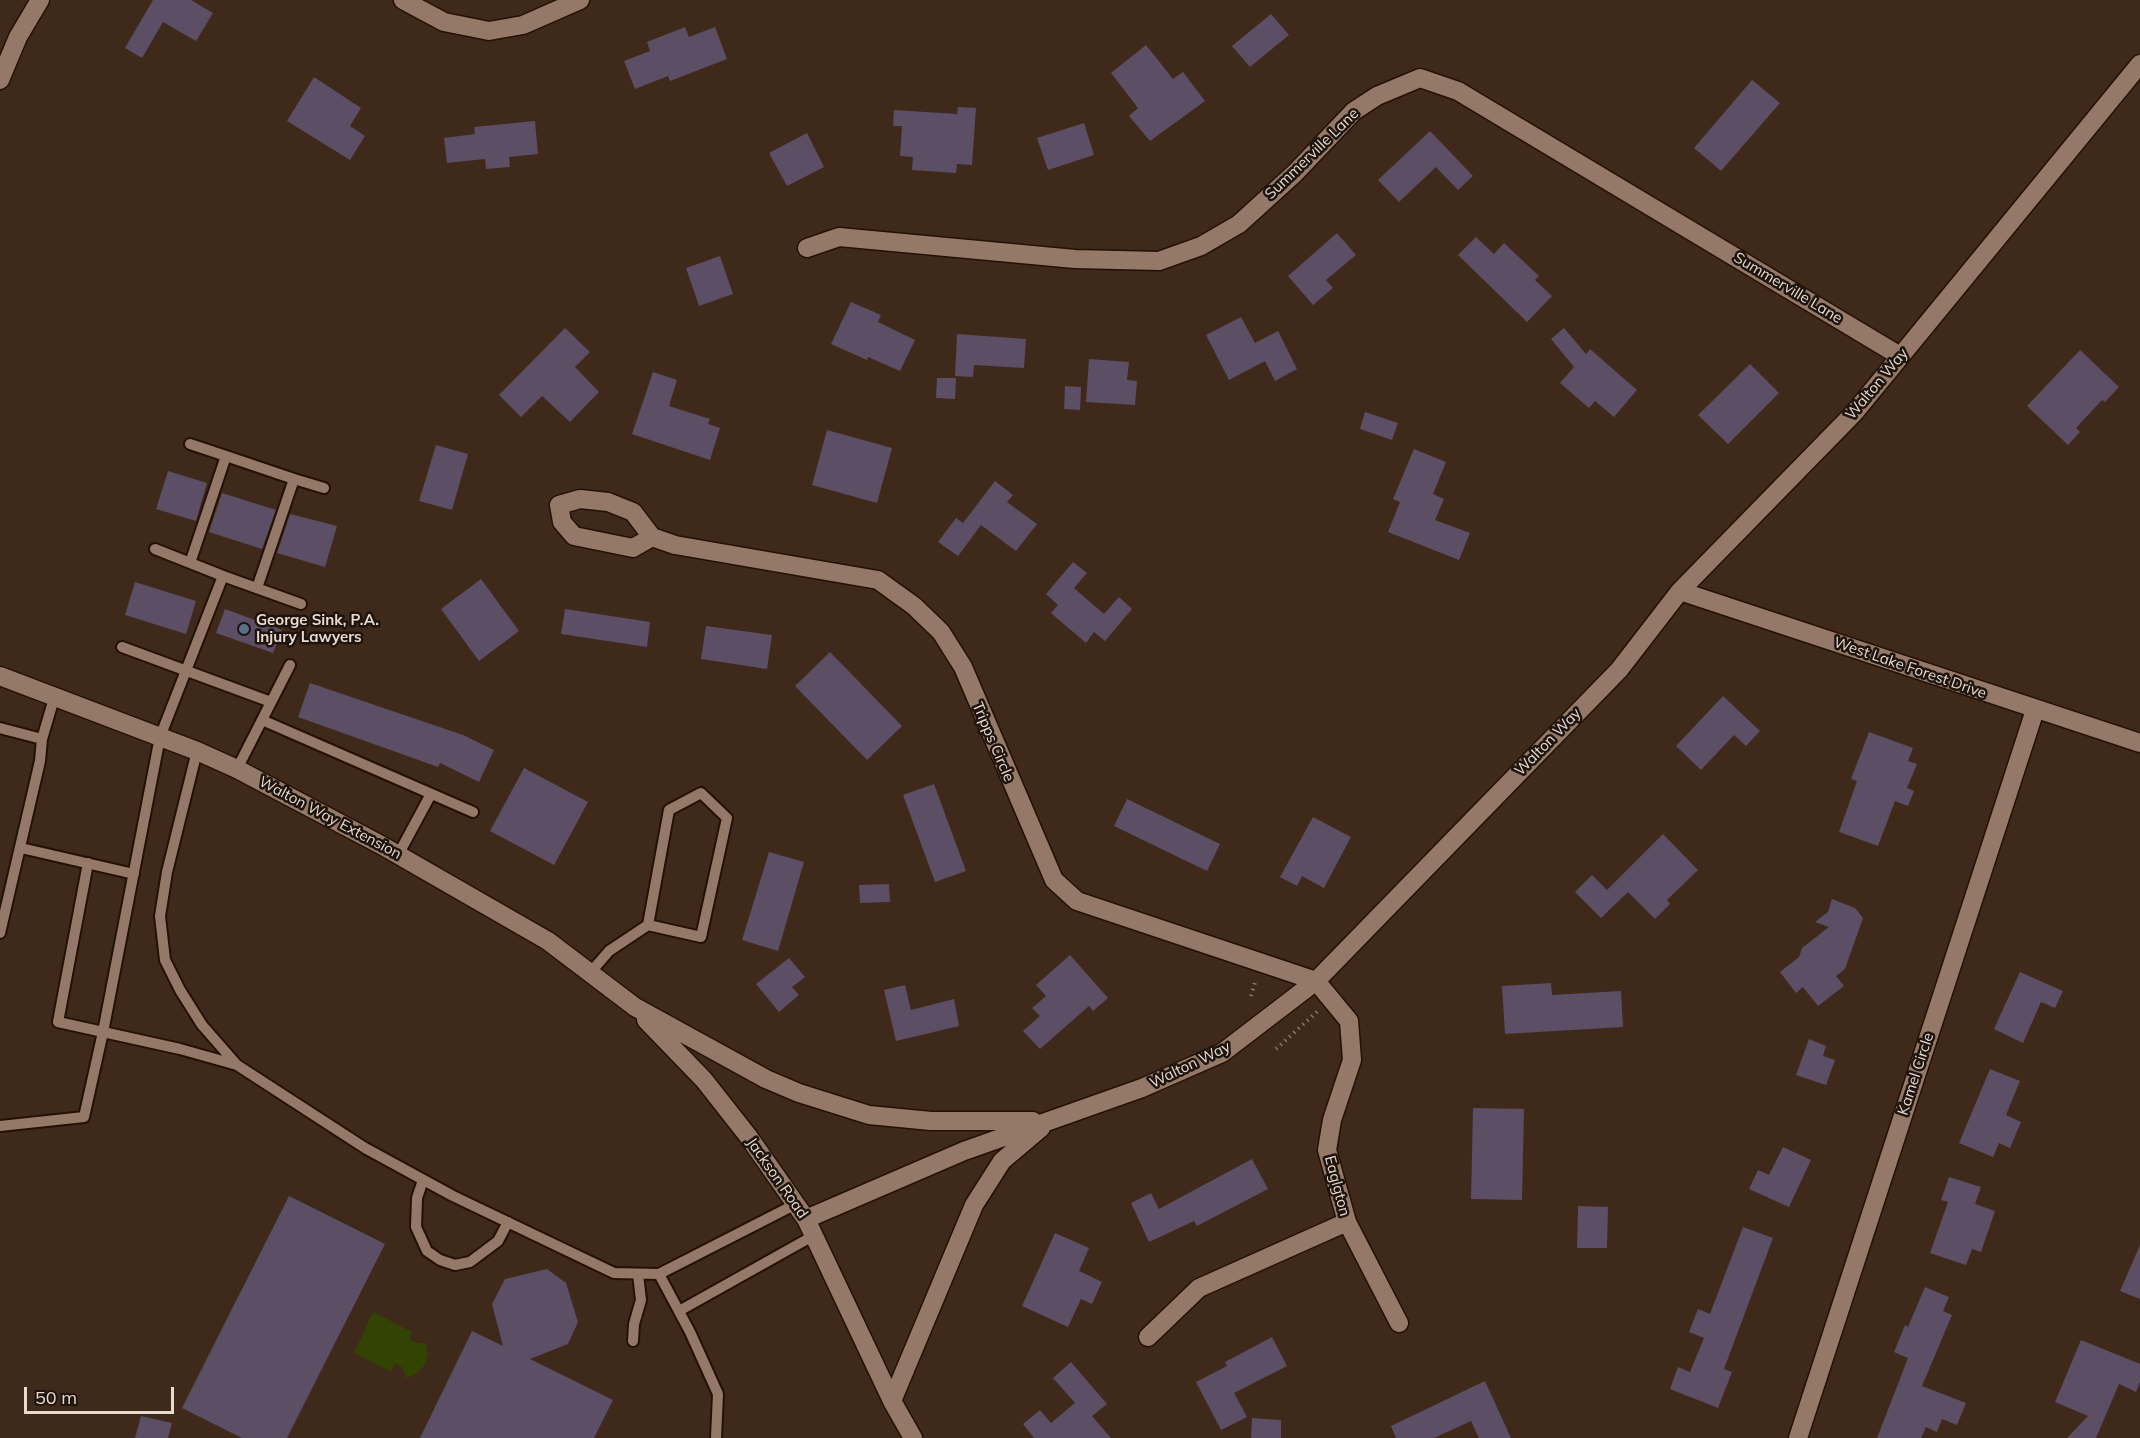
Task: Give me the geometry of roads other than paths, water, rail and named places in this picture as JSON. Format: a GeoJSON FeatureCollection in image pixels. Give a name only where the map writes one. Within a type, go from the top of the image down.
{"type":"FeatureCollection","features":[{"type":"Feature","properties":{"kind":"street"},"geometry":{"type":"LineString","coordinates":[[0,80],[18,37],[40,0]]}},
{"type":"Feature","properties":{"kind":"street"},"geometry":{"type":"LineString","coordinates":[[403,0],[444,22],[489,31],[523,25],[580,0]]}},
{"type":"Feature","properties":{"kind":"street","name":"Walton Way"},"geometry":{"type":"LineString","coordinates":[[805,1220],[953,1155],[1142,1088],[1222,1053],[1316,981],[1619,670],[1680,591],[1854,413],[2140,64]]}},
{"type":"Feature","properties":{"kind":"street","name":"Summerville Lane"},"geometry":{"type":"LineString","coordinates":[[807,248],[839,237],[1075,259],[1159,261],[1201,246],[1239,224],[1295,173],[1354,111],[1377,96],[1420,78],[1458,91],[1900,356]]}},
{"type":"Feature","properties":{"kind":"street","name":"Tripps Circle"},"geometry":{"type":"LineString","coordinates":[[652,537],[675,545],[878,580],[914,606],[941,632],[963,667],[1054,880],[1077,901],[1316,981]]}},
{"type":"Feature","properties":{"kind":"street","name":"West Lake Forest Drive"},"geometry":{"type":"LineString","coordinates":[[1680,591],[2140,743]]}},
{"type":"Feature","properties":{"kind":"street","name":"Walton Way Extension"},"geometry":{"type":"LineString","coordinates":[[0,676],[55,695],[237,769],[398,855],[548,941],[635,1007]]}},
{"type":"Feature","properties":{"kind":"street","name":"Kamel Circle"},"geometry":{"type":"LineString","coordinates":[[1798,1438],[2035,710]]}},
{"type":"Feature","properties":{"kind":"street","name":"Eaglgton"},"geometry":{"type":"LineString","coordinates":[[1316,981],[1349,1021],[1352,1060],[1332,1120],[1327,1150],[1347,1222],[1399,1323]]}},
{"type":"Feature","properties":{"kind":"street"},"geometry":{"type":"LineString","coordinates":[[635,1007],[766,1079],[799,1093],[869,1115],[931,1121],[1050,1121]]}},
{"type":"Feature","properties":{"kind":"street","name":"Jackson Road"},"geometry":{"type":"LineString","coordinates":[[635,1007],[704,1080],[805,1220],[892,1401],[914,1438]]}},
{"type":"Feature","properties":{"kind":"street"},"geometry":{"type":"LineString","coordinates":[[892,1401],[974,1205],[1002,1161],[1050,1121]]}},
{"type":"Feature","properties":{"kind":"street"},"geometry":{"type":"LineString","coordinates":[[1148,1337],[1199,1287],[1347,1222]]}},
{"type":"Feature","properties":{"kind":"lane"},"geometry":{"type":"LineString","coordinates":[[190,444],[324,488]]}},
{"type":"Feature","properties":{"kind":"lane"},"geometry":{"type":"LineString","coordinates":[[190,563],[226,456]]}},
{"type":"Feature","properties":{"kind":"lane"},"geometry":{"type":"LineString","coordinates":[[257,588],[294,479]]}},
{"type":"Feature","properties":{"kind":"lane"},"geometry":{"type":"LineString","coordinates":[[155,549],[301,604]]}},
{"type":"Feature","properties":{"kind":"lane"},"geometry":{"type":"LineString","coordinates":[[0,1126],[84,1117],[104,1032],[160,737],[223,576]]}},
{"type":"Feature","properties":{"kind":"lane"},"geometry":{"type":"LineString","coordinates":[[122,647],[271,702]]}},
{"type":"Feature","properties":{"kind":"lane"},"geometry":{"type":"LineString","coordinates":[[237,769],[290,665]]}},
{"type":"Feature","properties":{"kind":"lane"},"geometry":{"type":"LineString","coordinates":[[0,933],[40,761],[42,740],[55,695]]}},
{"type":"Feature","properties":{"kind":"lane"},"geometry":{"type":"LineString","coordinates":[[262,720],[473,812]]}},
{"type":"Feature","properties":{"kind":"lane"},"geometry":{"type":"LineString","coordinates":[[0,728],[42,740]]}},
{"type":"Feature","properties":{"kind":"lane"},"geometry":{"type":"LineString","coordinates":[[197,751],[167,872],[160,916],[165,960],[180,990],[202,1025],[237,1065],[365,1148],[423,1180],[614,1273],[659,1274],[805,1220]]}},
{"type":"Feature","properties":{"kind":"lane"},"geometry":{"type":"LineString","coordinates":[[590,973],[609,951],[648,925],[669,810],[701,793],[727,818],[701,937],[648,925]]}},
{"type":"Feature","properties":{"kind":"lane"},"geometry":{"type":"LineString","coordinates":[[398,855],[431,794]]}},
{"type":"Feature","properties":{"kind":"lane"},"geometry":{"type":"LineString","coordinates":[[21,848],[134,874]]}},
{"type":"Feature","properties":{"kind":"lane"},"geometry":{"type":"LineString","coordinates":[[88,863],[58,1022],[180,1049],[237,1065]]}},
{"type":"Feature","properties":{"kind":"lane"},"geometry":{"type":"LineString","coordinates":[[423,1180],[417,1198],[416,1227],[427,1251],[440,1260],[455,1266],[470,1262],[498,1241],[508,1222]]}},
{"type":"Feature","properties":{"kind":"lane"},"geometry":{"type":"LineString","coordinates":[[679,1311],[805,1220]]}},
{"type":"Feature","properties":{"kind":"lane"},"geometry":{"type":"LineString","coordinates":[[633,1341],[634,1324],[641,1300],[638,1274]]}},
{"type":"Feature","properties":{"kind":"lane"},"geometry":{"type":"LineString","coordinates":[[659,1274],[718,1394],[716,1438]]}},
{"type":"Feature","properties":{"kind":"place","name":"George Sink, P.A. Injury Lawyers"},"geometry":{"type":"Point","coordinates":[244,629]}}]}
